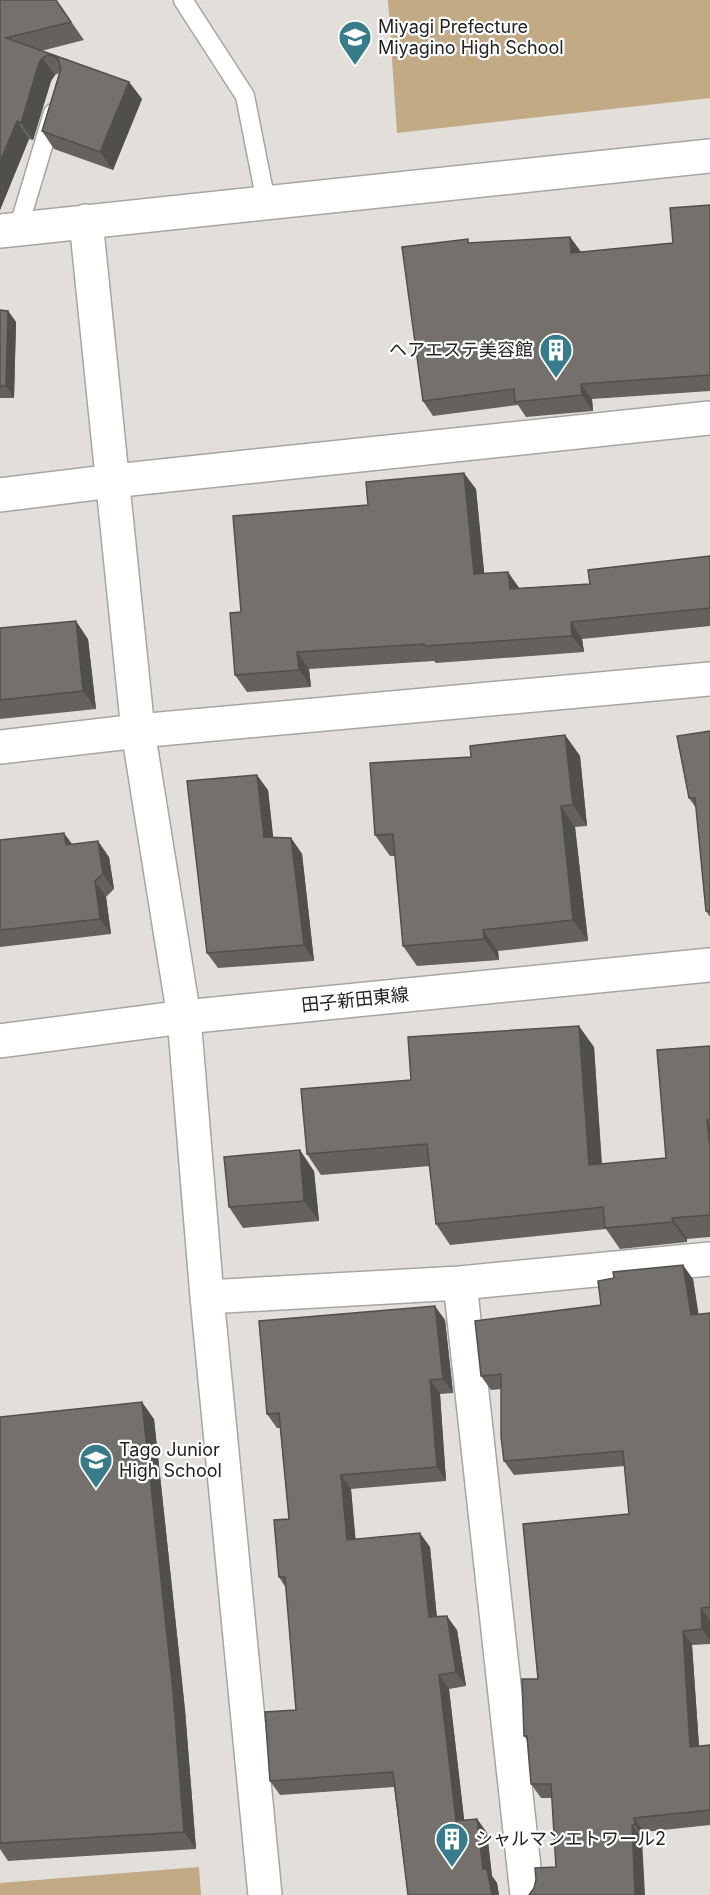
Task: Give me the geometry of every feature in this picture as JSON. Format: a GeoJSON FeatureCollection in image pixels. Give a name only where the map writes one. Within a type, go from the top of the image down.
{"type":"FeatureCollection","features":[{"type":"Feature","properties":{"kind":"street"},"geometry":{"type":"LineString","coordinates":[[9,230],[710,156]]}},
{"type":"Feature","properties":{"kind":"street"},"geometry":{"type":"LineString","coordinates":[[86,221],[138,731],[184,1017],[207,1297],[265,1895]]}},
{"type":"Feature","properties":{"kind":"street"},"geometry":{"type":"LineString","coordinates":[[0,495],[710,418]]}},
{"type":"Feature","properties":{"kind":"street"},"geometry":{"type":"LineString","coordinates":[[0,747],[138,731],[710,679]]}},
{"type":"Feature","properties":{"kind":"street","name":"田子新田東線"},"geometry":{"type":"LineString","coordinates":[[0,1041],[184,1017],[710,966]]}},
{"type":"Feature","properties":{"kind":"street"},"geometry":{"type":"LineString","coordinates":[[207,1297],[460,1283],[710,1259]]}},
{"type":"Feature","properties":{"kind":"street"},"geometry":{"type":"LineString","coordinates":[[460,1283],[526,1895]]}},
{"type":"Feature","properties":{"kind":"lane"},"geometry":{"type":"LineString","coordinates":[[183,0],[245,96],[266,202]]}},
{"type":"Feature","properties":{"kind":"lane"},"geometry":{"type":"LineString","coordinates":[[9,230],[59,95]]}},
{"type":"Feature","properties":{"kind":"shaded area"},"geometry":{"type":"Polygon","coordinates":[[[388,0],[710,0],[710,98],[397,133],[388,0]]]}},
{"type":"Feature","properties":{"kind":"shaded area"},"geometry":{"type":"Polygon","coordinates":[[[199,1867],[201,1895],[0,1895],[0,1883],[199,1867]]]}},
{"type":"Feature","properties":{"kind":"building"},"geometry":{"type":"Polygon","coordinates":[[[0,0],[56,0],[71,22],[6,38],[129,82],[100,152],[42,131],[61,69],[58,59],[48,55],[39,63],[21,123],[17,121],[0,162],[0,0]]]}},
{"type":"Feature","properties":{"kind":"building"},"geometry":{"type":"Polygon","coordinates":[[[710,205],[710,375],[581,384],[582,395],[515,402],[514,389],[423,401],[402,247],[468,239],[468,243],[570,237],[571,253],[673,243],[670,208],[710,205]]]}},
{"type":"Feature","properties":{"kind":"building"},"geometry":{"type":"Polygon","coordinates":[[[0,310],[8,311],[6,386],[0,386],[0,310]]]}},
{"type":"Feature","properties":{"kind":"building"},"geometry":{"type":"Polygon","coordinates":[[[464,473],[474,574],[508,572],[510,589],[590,584],[588,570],[710,556],[710,608],[571,622],[572,636],[297,652],[299,670],[235,675],[230,613],[241,612],[233,516],[368,505],[366,482],[464,473]]]}},
{"type":"Feature","properties":{"kind":"building"},"geometry":{"type":"Polygon","coordinates":[[[76,621],[83,691],[0,700],[0,628],[76,621]]]}},
{"type":"Feature","properties":{"kind":"building"},"geometry":{"type":"Polygon","coordinates":[[[710,731],[710,911],[706,911],[695,798],[689,798],[677,736],[710,731]]]}},
{"type":"Feature","properties":{"kind":"building"},"geometry":{"type":"Polygon","coordinates":[[[565,735],[573,805],[561,806],[573,920],[483,930],[484,939],[403,946],[393,834],[375,835],[370,763],[471,757],[470,746],[565,735]]]}},
{"type":"Feature","properties":{"kind":"building"},"geometry":{"type":"Polygon","coordinates":[[[257,775],[264,837],[291,838],[304,945],[207,953],[187,781],[257,775]]]}},
{"type":"Feature","properties":{"kind":"building"},"geometry":{"type":"Polygon","coordinates":[[[64,833],[66,845],[98,841],[103,874],[95,881],[100,919],[0,930],[0,840],[64,833]]]}},
{"type":"Feature","properties":{"kind":"building"},"geometry":{"type":"Polygon","coordinates":[[[579,1026],[589,1165],[666,1158],[657,1050],[710,1046],[710,1120],[707,1120],[710,1148],[710,1215],[672,1218],[673,1222],[605,1228],[603,1207],[436,1224],[427,1144],[307,1154],[301,1089],[411,1080],[408,1037],[579,1026]]]}},
{"type":"Feature","properties":{"kind":"building"},"geometry":{"type":"Polygon","coordinates":[[[300,1150],[304,1201],[229,1207],[224,1157],[300,1150]]]}},
{"type":"Feature","properties":{"kind":"building"},"geometry":{"type":"Polygon","coordinates":[[[683,1265],[691,1315],[710,1313],[710,1607],[701,1608],[702,1629],[683,1631],[690,1747],[710,1745],[710,1810],[634,1818],[635,1825],[632,1825],[635,1895],[529,1895],[536,1880],[535,1868],[556,1867],[551,1784],[531,1784],[527,1736],[524,1736],[522,1679],[538,1679],[523,1524],[629,1514],[623,1451],[504,1461],[501,1437],[501,1374],[481,1376],[475,1321],[601,1305],[598,1281],[614,1278],[613,1272],[683,1265]]]}},
{"type":"Feature","properties":{"kind":"building"},"geometry":{"type":"Polygon","coordinates":[[[435,1306],[443,1379],[430,1380],[437,1467],[341,1475],[347,1540],[420,1533],[429,1617],[447,1616],[456,1672],[439,1675],[456,1821],[477,1819],[483,1869],[487,1869],[492,1895],[408,1895],[393,1772],[270,1781],[265,1712],[296,1710],[285,1577],[279,1577],[274,1520],[289,1519],[279,1413],[267,1414],[259,1321],[435,1306]]]}},
{"type":"Feature","properties":{"kind":"building"},"geometry":{"type":"Polygon","coordinates":[[[142,1402],[173,1692],[184,1832],[0,1843],[0,1417],[142,1402]]]}},
{"type":"Feature","properties":{"kind":"place","name":"Miyagi Prefecture Miyagino High School"},"geometry":{"type":"Point","coordinates":[355,66]}},
{"type":"Feature","properties":{"kind":"place","name":"ヘアエステ美容館"},"geometry":{"type":"Point","coordinates":[556,379]}},
{"type":"Feature","properties":{"kind":"place","name":"Tago Junior High School"},"geometry":{"type":"Point","coordinates":[96,1489]}},
{"type":"Feature","properties":{"kind":"place","name":"シャルマンエトワール2"},"geometry":{"type":"Point","coordinates":[452,1868]}}]}
